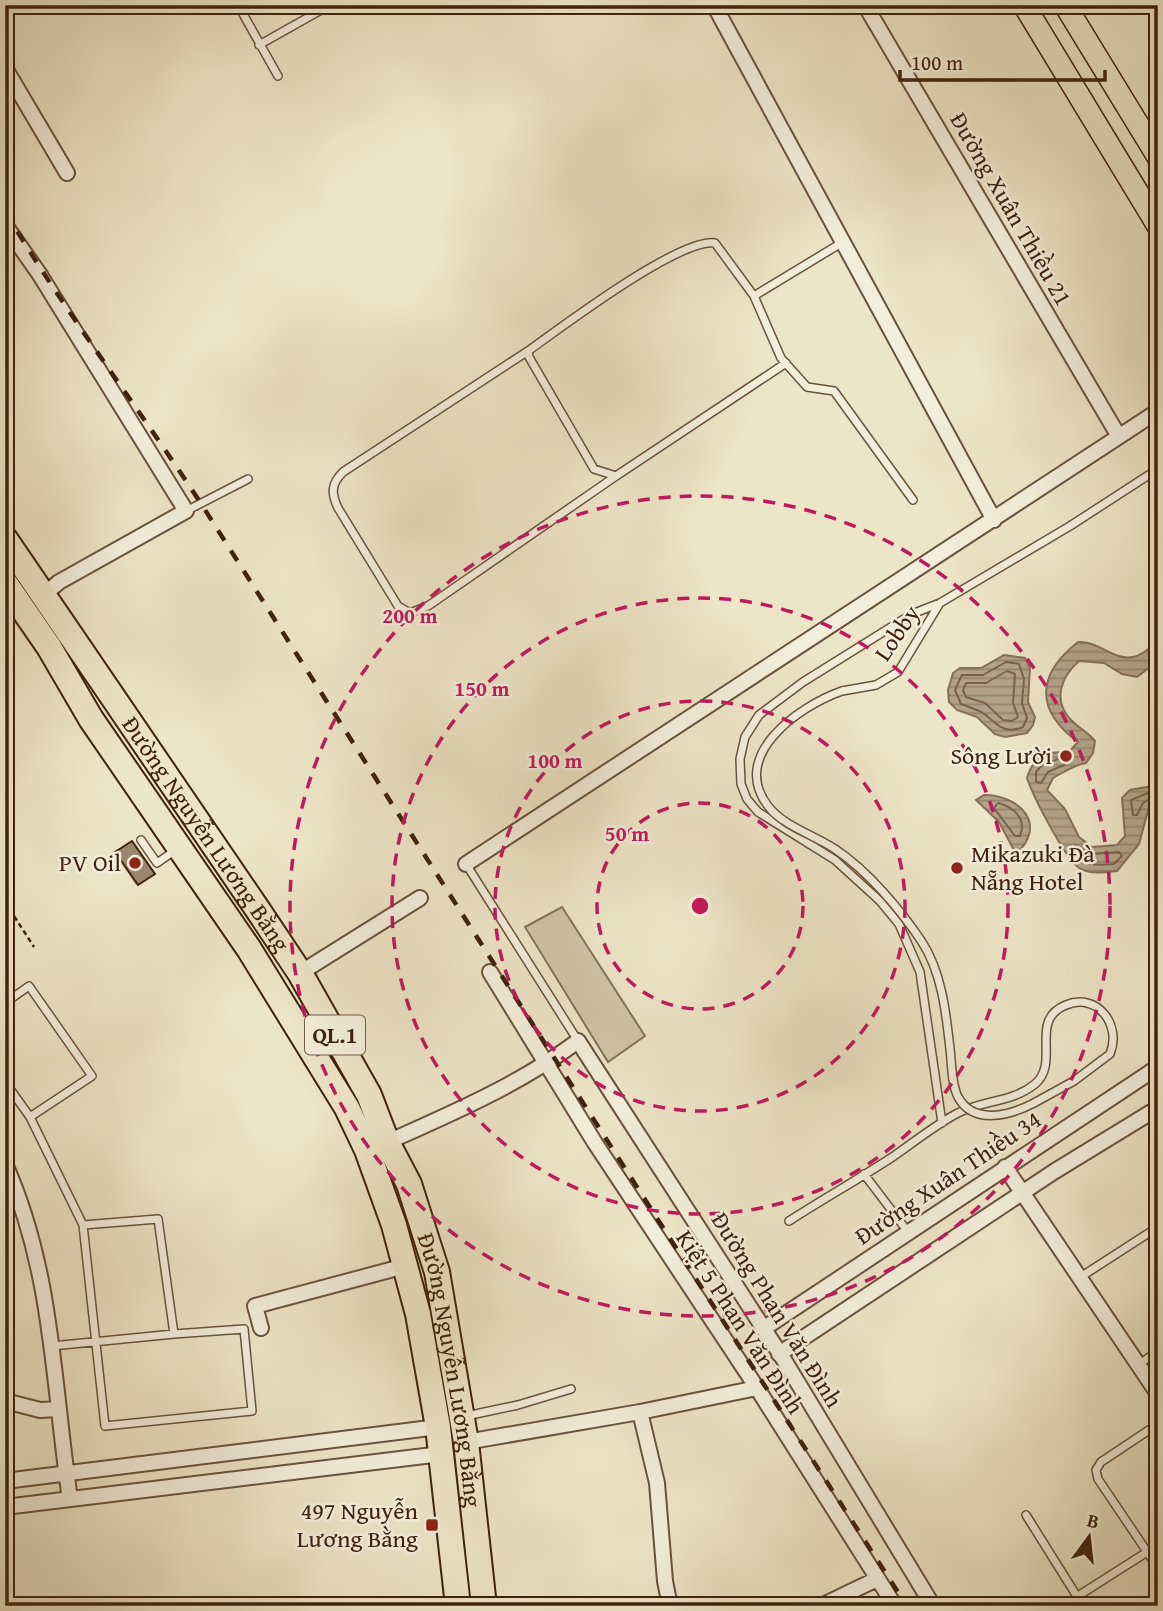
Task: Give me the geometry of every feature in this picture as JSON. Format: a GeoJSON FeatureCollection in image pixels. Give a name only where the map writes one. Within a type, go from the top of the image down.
{"type":"FeatureCollection","features":[{"type":"Feature","properties":{"kind":"highway","name":"Đường Nguyễn Lương Bằng"},"geometry":{"type":"LineString","coordinates":[[5,539],[300,974],[369,1095],[377,1146],[418,1314],[438,1427],[458,1606]]}},
{"type":"Feature","properties":{"kind":"highway","name":"QL.1"},"geometry":{"type":"LineString","coordinates":[[5,583],[24,611]]}},
{"type":"Feature","properties":{"kind":"highway","name":"Đường Nguyễn Lương Bằng"},"geometry":{"type":"LineString","coordinates":[[24,611],[91,719],[181,847],[347,1108],[409,1184],[437,1272],[466,1442],[484,1606]]}},
{"type":"Feature","properties":{"kind":"main road"},"geometry":{"type":"LineString","coordinates":[[1024,5],[1158,226]]}},
{"type":"Feature","properties":{"kind":"main road"},"geometry":{"type":"LineString","coordinates":[[1065,5],[1158,157]]}},
{"type":"Feature","properties":{"kind":"street"},"geometry":{"type":"LineString","coordinates":[[715,5],[995,520]]}},
{"type":"Feature","properties":{"kind":"street","name":"Đường Xuân Thiều 21"},"geometry":{"type":"LineString","coordinates":[[865,5],[1118,435]]}},
{"type":"Feature","properties":{"kind":"street"},"geometry":{"type":"LineString","coordinates":[[5,68],[67,173]]}},
{"type":"Feature","properties":{"kind":"street"},"geometry":{"type":"LineString","coordinates":[[5,225],[40,275],[187,511],[59,582],[24,611]]}},
{"type":"Feature","properties":{"kind":"street"},"geometry":{"type":"LineString","coordinates":[[466,864],[1158,411]]}},
{"type":"Feature","properties":{"kind":"street"},"geometry":{"type":"LineString","coordinates":[[300,974],[420,898]]}},
{"type":"Feature","properties":{"kind":"street","name":"Kiệt 5 Phan Văn Đình"},"geometry":{"type":"LineString","coordinates":[[490,972],[545,1064],[757,1388],[895,1606]]}},
{"type":"Feature","properties":{"kind":"street"},"geometry":{"type":"LineString","coordinates":[[377,1146],[464,1107],[545,1064],[578,1041]]}},
{"type":"Feature","properties":{"kind":"street","name":"Đường Phan Văn Đình"},"geometry":{"type":"LineString","coordinates":[[578,1041],[779,1354],[933,1606]]}},
{"type":"Feature","properties":{"kind":"street","name":"Đường Xuân Thiều 34"},"geometry":{"type":"LineString","coordinates":[[763,1329],[1158,1067]]}},
{"type":"Feature","properties":{"kind":"street"},"geometry":{"type":"LineString","coordinates":[[779,1354],[1022,1193],[1158,1108]]}},
{"type":"Feature","properties":{"kind":"street"},"geometry":{"type":"LineString","coordinates":[[5,1164],[23,1203],[42,1274],[70,1499]]}},
{"type":"Feature","properties":{"kind":"street"},"geometry":{"type":"LineString","coordinates":[[1005,1167],[1158,1394]]}},
{"type":"Feature","properties":{"kind":"street"},"geometry":{"type":"LineString","coordinates":[[261,1328],[255,1306],[405,1266]]}},
{"type":"Feature","properties":{"kind":"street"},"geometry":{"type":"LineString","coordinates":[[466,1442],[640,1412],[757,1388]]}},
{"type":"Feature","properties":{"kind":"street"},"geometry":{"type":"LineString","coordinates":[[5,1401],[40,1410],[59,1409]]}},
{"type":"Feature","properties":{"kind":"street"},"geometry":{"type":"LineString","coordinates":[[640,1412],[657,1483],[665,1581],[670,1606]]}},
{"type":"Feature","properties":{"kind":"street"},"geometry":{"type":"LineString","coordinates":[[5,1481],[438,1427]]}},
{"type":"Feature","properties":{"kind":"street"},"geometry":{"type":"LineString","coordinates":[[5,1507],[441,1454]]}},
{"type":"Feature","properties":{"kind":"street"},"geometry":{"type":"LineString","coordinates":[[821,1606],[877,1578]]}},
{"type":"Feature","properties":{"kind":"lane"},"geometry":{"type":"LineString","coordinates":[[238,5],[278,76]]}},
{"type":"Feature","properties":{"kind":"lane"},"geometry":{"type":"LineString","coordinates":[[260,45],[330,5]]}},
{"type":"Feature","properties":{"kind":"lane"},"geometry":{"type":"LineString","coordinates":[[754,296],[844,241]]}},
{"type":"Feature","properties":{"kind":"lane"},"geometry":{"type":"LineString","coordinates":[[786,363],[428,606],[410,613],[398,606],[338,508],[332,493],[333,486],[344,472],[613,292],[696,243],[715,243],[754,296],[786,363],[807,387],[835,391],[913,500]]}},
{"type":"Feature","properties":{"kind":"lane"},"geometry":{"type":"LineString","coordinates":[[528,351],[533,367],[594,470],[616,476]]}},
{"type":"Feature","properties":{"kind":"lane"},"geometry":{"type":"LineString","coordinates":[[789,1221],[942,1123],[920,972],[899,924],[880,901],[835,860],[758,812],[747,799],[741,784],[740,759],[745,737],[759,715],[803,682],[912,614],[940,603],[1112,501],[1158,470]]}},
{"type":"Feature","properties":{"kind":"lane"},"geometry":{"type":"LineString","coordinates":[[187,511],[248,479]]}},
{"type":"Feature","properties":{"kind":"lane","name":"Lobby"},"geometry":{"type":"LineString","coordinates":[[940,603],[898,672],[876,685],[842,691],[811,705],[769,743],[757,763],[761,794],[769,809],[837,850],[858,869],[923,943],[937,972],[953,1078],[957,1096],[966,1107],[983,1115],[999,1116],[1034,1103],[1074,1081],[1110,1054],[1114,1032],[1102,1010],[1079,1003],[1056,1012],[1045,1028],[1046,1067],[1035,1083],[1012,1097],[957,1113],[942,1123]]}},
{"type":"Feature","properties":{"kind":"lane"},"geometry":{"type":"LineString","coordinates":[[141,840],[157,863],[181,847]]}},
{"type":"Feature","properties":{"kind":"lane"},"geometry":{"type":"LineString","coordinates":[[466,864],[578,1041]]}},
{"type":"Feature","properties":{"kind":"lane"},"geometry":{"type":"LineString","coordinates":[[5,1003],[29,986],[92,1076],[30,1117]]}},
{"type":"Feature","properties":{"kind":"lane"},"geometry":{"type":"LineString","coordinates":[[5,1082],[30,1117],[83,1225],[96,1341],[105,1426],[252,1412],[244,1329],[174,1334],[96,1341],[51,1346]]}},
{"type":"Feature","properties":{"kind":"lane"},"geometry":{"type":"LineString","coordinates":[[864,1174],[908,1232]]}},
{"type":"Feature","properties":{"kind":"lane"},"geometry":{"type":"LineString","coordinates":[[83,1225],[158,1219],[174,1334]]}},
{"type":"Feature","properties":{"kind":"lane"},"geometry":{"type":"LineString","coordinates":[[1079,1278],[1158,1227]]}},
{"type":"Feature","properties":{"kind":"lane"},"geometry":{"type":"LineString","coordinates":[[1138,1365],[1158,1351]]}},
{"type":"Feature","properties":{"kind":"lane"},"geometry":{"type":"LineString","coordinates":[[462,1416],[518,1405],[571,1388]]}},
{"type":"Feature","properties":{"kind":"lane"},"geometry":{"type":"LineString","coordinates":[[1158,1424],[1101,1462],[1096,1470],[1098,1479],[1158,1567]]}},
{"type":"Feature","properties":{"kind":"lane"},"geometry":{"type":"LineString","coordinates":[[1026,1515],[1083,1606]]}},
{"type":"Feature","properties":{"kind":"lane"},"geometry":{"type":"LineString","coordinates":[[1077,1597],[1158,1545]]}},
{"type":"Feature","properties":{"kind":"path"},"geometry":{"type":"LineString","coordinates":[[5,902],[34,947]]}},
{"type":"Feature","properties":{"kind":"shaded area"},"geometry":{"type":"Polygon","coordinates":[[[562,907],[645,1036],[608,1062],[525,927],[562,907]]]}},
{"type":"Feature","properties":{"kind":"water","name":"Sông Lười"},"geometry":{"type":"Polygon","coordinates":[[[1078,642],[1093,644],[1119,656],[1133,657],[1158,642],[1158,661],[1137,677],[1122,674],[1104,663],[1079,661],[1061,688],[1061,704],[1065,711],[1073,722],[1095,741],[1093,753],[1086,763],[1053,778],[1047,790],[1065,809],[1079,837],[1092,847],[1117,845],[1125,836],[1122,798],[1130,790],[1158,785],[1158,804],[1149,807],[1139,844],[1117,871],[1088,872],[1073,862],[1050,826],[1027,778],[1033,765],[1042,756],[1068,753],[1078,742],[1054,718],[1046,692],[1054,667],[1078,642]]]}},
{"type":"Feature","properties":{"kind":"water"},"geometry":{"type":"Polygon","coordinates":[[[1004,655],[1025,658],[1030,668],[1028,702],[1035,717],[1027,733],[1005,737],[995,734],[977,717],[957,710],[949,702],[948,690],[953,673],[960,668],[981,668],[1004,655]]]}},
{"type":"Feature","properties":{"kind":"water"},"geometry":{"type":"Polygon","coordinates":[[[984,795],[1009,800],[1026,814],[1030,833],[1016,854],[999,822],[976,800],[984,795]]]}},
{"type":"Feature","properties":{"kind":"building","name":"PV Oil"},"geometry":{"type":"Polygon","coordinates":[[[132,841],[155,874],[138,885],[115,852],[132,841]]]}},
{"type":"Feature","properties":{"kind":"railway"},"geometry":{"type":"LineString","coordinates":[[5,211],[55,291],[214,524],[907,1606]]}},
{"type":"Feature","properties":{"kind":"place","name":"Sông Lười"},"geometry":{"type":"Point","coordinates":[1066,756]}},
{"type":"Feature","properties":{"kind":"place","name":"PV Oil"},"geometry":{"type":"Point","coordinates":[135,863]}},
{"type":"Feature","properties":{"kind":"place","name":"Mikazuki Đà Nẵng Hotel"},"geometry":{"type":"Point","coordinates":[957,868]}},
{"type":"Feature","properties":{"kind":"place","name":"497 Nguyễn Lương Bằng"},"geometry":{"type":"Point","coordinates":[432,1525]}}]}
